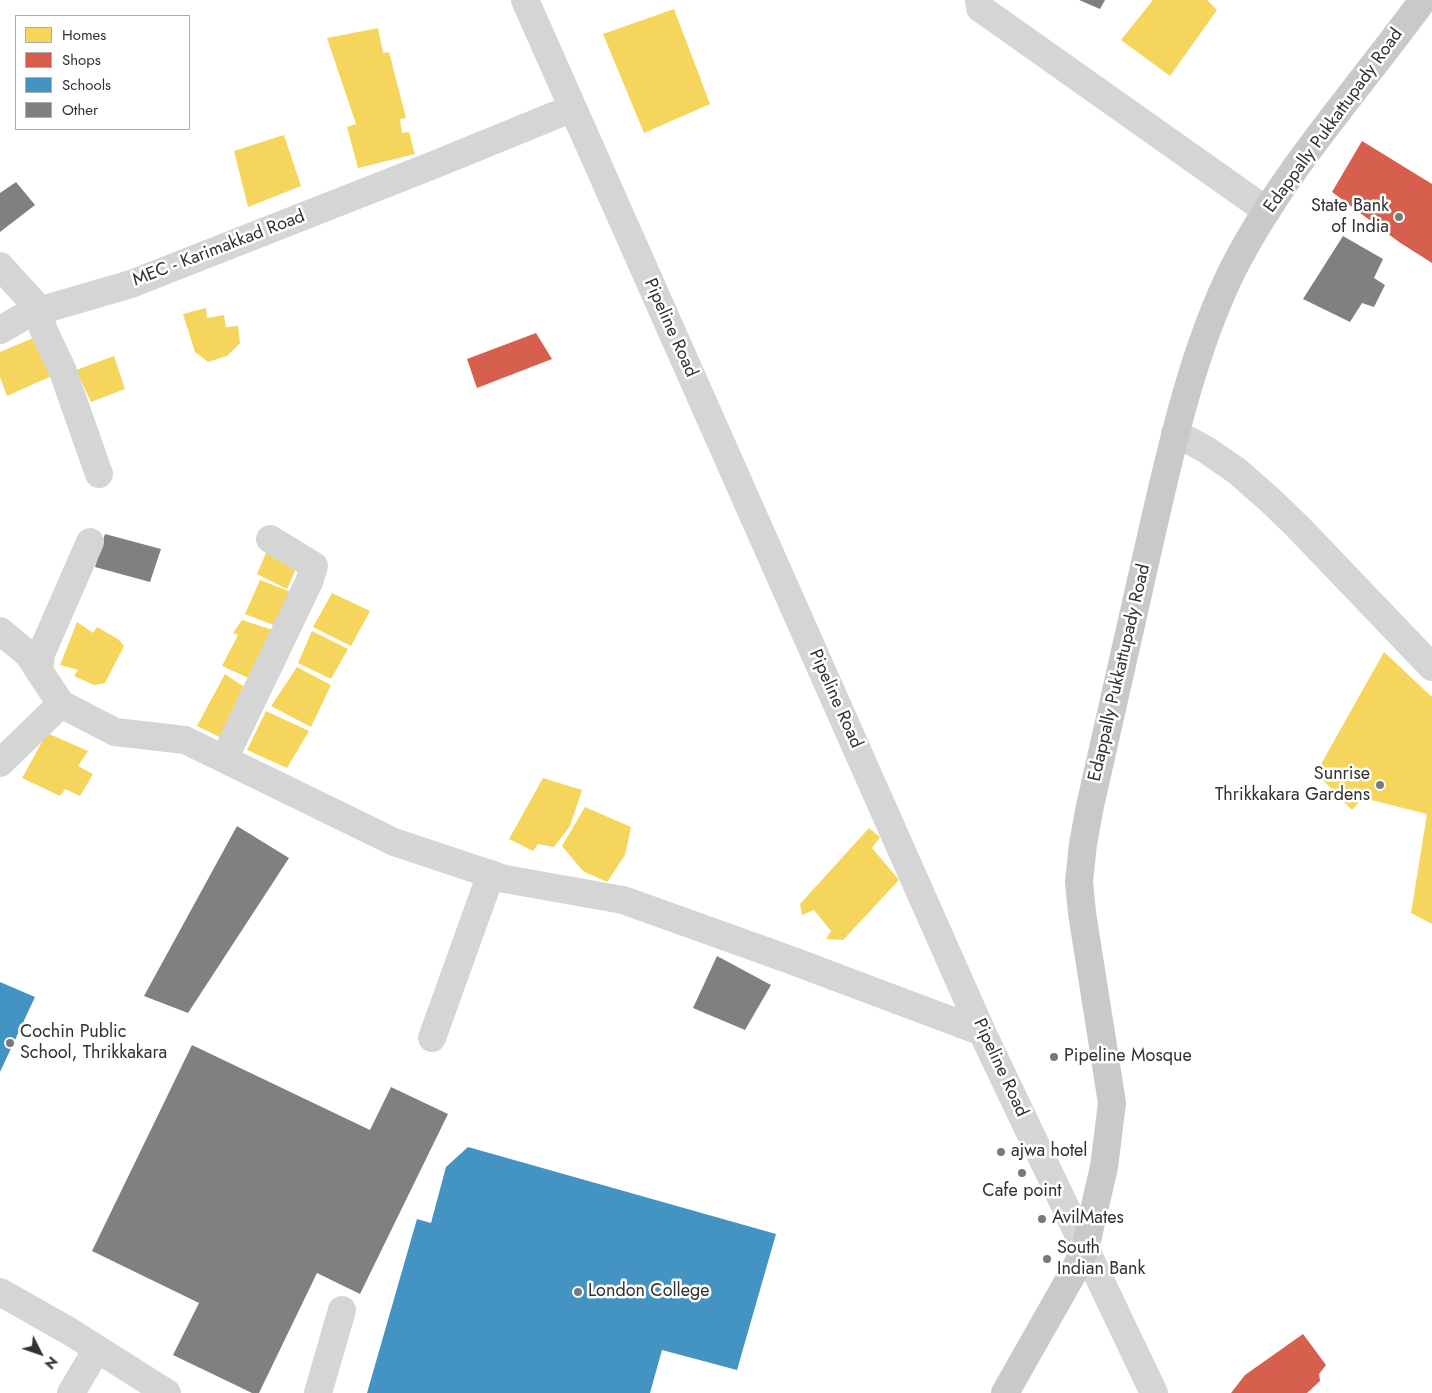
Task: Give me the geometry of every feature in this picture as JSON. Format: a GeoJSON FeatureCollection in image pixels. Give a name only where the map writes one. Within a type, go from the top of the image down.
{"type":"FeatureCollection","features":[{"type":"Feature","properties":{"kind":"main road","name":"Edappally Pukkattupady Road"},"geometry":{"type":"LineString","coordinates":[[1005,1393],[1085,1249],[1104,1167],[1112,1103],[1082,913],[1079,882],[1083,844],[1109,720],[1175,433],[1215,310],[1234,269],[1267,212],[1324,130],[1423,0]]}},
{"type":"Feature","properties":{"kind":"street","name":"Pipeline Road"},"geometry":{"type":"LineString","coordinates":[[525,0],[982,1032],[1154,1393]]}},
{"type":"Feature","properties":{"kind":"street"},"geometry":{"type":"LineString","coordinates":[[978,0],[980,8],[1267,212]]}},
{"type":"Feature","properties":{"kind":"street","name":"MEC - Karimakkad Road"},"geometry":{"type":"LineString","coordinates":[[0,330],[28,314],[131,284],[573,108]]}},
{"type":"Feature","properties":{"kind":"street"},"geometry":{"type":"LineString","coordinates":[[0,266],[40,310],[44,329],[62,369],[100,474]]}},
{"type":"Feature","properties":{"kind":"street"},"geometry":{"type":"LineString","coordinates":[[1175,433],[1205,449],[1237,471],[1270,500],[1432,666]]}},
{"type":"Feature","properties":{"kind":"street"},"geometry":{"type":"LineString","coordinates":[[224,759],[309,582],[314,566],[270,539]]}},
{"type":"Feature","properties":{"kind":"street"},"geometry":{"type":"LineString","coordinates":[[39,671],[41,654],[90,542]]}},
{"type":"Feature","properties":{"kind":"street"},"geometry":{"type":"LineString","coordinates":[[0,631],[28,654],[61,704],[114,732],[185,740],[394,842],[505,878],[623,900],[794,961],[982,1032]]}},
{"type":"Feature","properties":{"kind":"street"},"geometry":{"type":"LineString","coordinates":[[0,763],[61,704]]}},
{"type":"Feature","properties":{"kind":"street"},"geometry":{"type":"LineString","coordinates":[[432,1038],[491,874]]}},
{"type":"Feature","properties":{"kind":"street"},"geometry":{"type":"LineString","coordinates":[[0,1292],[168,1393]]}},
{"type":"Feature","properties":{"kind":"street"},"geometry":{"type":"LineString","coordinates":[[318,1393],[342,1310]]}},
{"type":"Feature","properties":{"kind":"street"},"geometry":{"type":"LineString","coordinates":[[71,1393],[97,1349]]}},
{"type":"Feature","properties":{"kind":"building: Homes"},"geometry":{"type":"Polygon","coordinates":[[[1153,0],[1207,0],[1217,10],[1170,76],[1121,40],[1153,0]]]}},
{"type":"Feature","properties":{"kind":"building: Homes"},"geometry":{"type":"Polygon","coordinates":[[[674,9],[710,104],[644,133],[603,34],[674,9]]]}},
{"type":"Feature","properties":{"kind":"building: Homes"},"geometry":{"type":"Polygon","coordinates":[[[378,28],[383,53],[389,52],[406,118],[400,119],[402,133],[409,132],[415,154],[358,168],[347,127],[356,124],[327,38],[378,28]]]}},
{"type":"Feature","properties":{"kind":"building: Homes"},"geometry":{"type":"Polygon","coordinates":[[[284,135],[301,186],[248,207],[234,151],[284,135]]]}},
{"type":"Feature","properties":{"kind":"building: Homes"},"geometry":{"type":"Polygon","coordinates":[[[206,308],[207,318],[224,315],[226,327],[238,326],[240,343],[227,356],[208,362],[195,352],[183,314],[206,308]]]}},
{"type":"Feature","properties":{"kind":"building: Homes"},"geometry":{"type":"Polygon","coordinates":[[[38,336],[56,374],[7,396],[0,377],[0,352],[38,336]]]}},
{"type":"Feature","properties":{"kind":"building: Homes"},"geometry":{"type":"Polygon","coordinates":[[[114,356],[125,389],[91,402],[76,370],[114,356]]]}},
{"type":"Feature","properties":{"kind":"building: Homes"},"geometry":{"type":"Polygon","coordinates":[[[269,546],[298,564],[287,589],[257,574],[269,546]]]}},
{"type":"Feature","properties":{"kind":"building: Homes"},"geometry":{"type":"Polygon","coordinates":[[[260,580],[294,593],[281,628],[245,614],[260,580]]]}},
{"type":"Feature","properties":{"kind":"building: Homes"},"geometry":{"type":"Polygon","coordinates":[[[332,593],[370,611],[351,646],[313,627],[332,593]]]}},
{"type":"Feature","properties":{"kind":"building: Homes"},"geometry":{"type":"Polygon","coordinates":[[[242,620],[279,632],[253,680],[222,666],[238,635],[233,633],[242,620]]]}},
{"type":"Feature","properties":{"kind":"building: Homes"},"geometry":{"type":"Polygon","coordinates":[[[77,622],[93,633],[97,627],[118,639],[124,646],[105,683],[94,685],[74,676],[78,670],[60,665],[77,622]]]}},
{"type":"Feature","properties":{"kind":"building: Homes"},"geometry":{"type":"Polygon","coordinates":[[[312,631],[348,649],[331,679],[298,663],[312,631]]]}},
{"type":"Feature","properties":{"kind":"building: Homes","name":"Sunrise Thrikkakara Gardens"},"geometry":{"type":"Polygon","coordinates":[[[1384,652],[1432,697],[1432,924],[1411,913],[1427,814],[1363,798],[1352,810],[1316,773],[1384,652]]]}},
{"type":"Feature","properties":{"kind":"building: Homes"},"geometry":{"type":"Polygon","coordinates":[[[297,667],[331,685],[311,727],[271,706],[297,667]]]}},
{"type":"Feature","properties":{"kind":"building: Homes"},"geometry":{"type":"Polygon","coordinates":[[[225,674],[249,690],[224,739],[197,726],[225,674]]]}},
{"type":"Feature","properties":{"kind":"building: Homes"},"geometry":{"type":"Polygon","coordinates":[[[266,711],[309,731],[287,768],[247,750],[266,711]]]}},
{"type":"Feature","properties":{"kind":"building: Homes"},"geometry":{"type":"Polygon","coordinates":[[[47,733],[88,751],[78,766],[93,774],[80,796],[65,789],[60,796],[22,778],[47,733]]]}},
{"type":"Feature","properties":{"kind":"building: Homes"},"geometry":{"type":"Polygon","coordinates":[[[543,778],[582,790],[570,826],[554,847],[538,844],[533,851],[509,839],[543,778]]]}},
{"type":"Feature","properties":{"kind":"building: Homes"},"geometry":{"type":"Polygon","coordinates":[[[585,807],[631,827],[625,855],[607,882],[583,871],[562,846],[585,807]]]}},
{"type":"Feature","properties":{"kind":"building: Homes"},"geometry":{"type":"Polygon","coordinates":[[[869,828],[880,837],[872,848],[899,880],[843,940],[826,939],[831,931],[814,910],[802,915],[800,904],[869,828]]]}},
{"type":"Feature","properties":{"kind":"building: Shops","name":"State Bank of India"},"geometry":{"type":"Polygon","coordinates":[[[1362,141],[1432,184],[1432,263],[1399,242],[1332,192],[1362,141]]]}},
{"type":"Feature","properties":{"kind":"building: Shops"},"geometry":{"type":"Polygon","coordinates":[[[536,333],[552,359],[477,388],[467,359],[536,333]]]}},
{"type":"Feature","properties":{"kind":"building: Shops"},"geometry":{"type":"Polygon","coordinates":[[[1303,1334],[1326,1365],[1319,1374],[1320,1381],[1307,1393],[1231,1393],[1245,1375],[1303,1334]]]}},
{"type":"Feature","properties":{"kind":"building: Schools","name":"Cochin Public School, Thrikkakara"},"geometry":{"type":"Polygon","coordinates":[[[0,982],[35,997],[0,1072],[0,982]]]}},
{"type":"Feature","properties":{"kind":"building: Schools","name":"London College"},"geometry":{"type":"Polygon","coordinates":[[[468,1147],[776,1234],[737,1370],[662,1350],[650,1393],[367,1393],[417,1219],[431,1223],[446,1167],[468,1147]]]}},
{"type":"Feature","properties":{"kind":"building: Other"},"geometry":{"type":"Polygon","coordinates":[[[1079,0],[1105,0],[1100,9],[1079,0]]]}},
{"type":"Feature","properties":{"kind":"building: Other"},"geometry":{"type":"Polygon","coordinates":[[[16,182],[35,205],[0,232],[0,193],[16,182]]]}},
{"type":"Feature","properties":{"kind":"building: Other"},"geometry":{"type":"Polygon","coordinates":[[[1343,236],[1383,259],[1374,278],[1385,285],[1374,307],[1362,303],[1350,322],[1303,299],[1343,236]]]}},
{"type":"Feature","properties":{"kind":"building: Other"},"geometry":{"type":"Polygon","coordinates":[[[105,534],[161,549],[150,582],[95,567],[105,534]]]}},
{"type":"Feature","properties":{"kind":"building: Other"},"geometry":{"type":"Polygon","coordinates":[[[237,826],[289,858],[188,1013],[144,996],[237,826]]]}},
{"type":"Feature","properties":{"kind":"building: Other"},"geometry":{"type":"Polygon","coordinates":[[[717,956],[771,985],[745,1030],[693,1008],[717,956]]]}},
{"type":"Feature","properties":{"kind":"building: Other"},"geometry":{"type":"Polygon","coordinates":[[[192,1045],[370,1130],[391,1087],[448,1114],[360,1294],[317,1273],[259,1393],[252,1393],[173,1355],[199,1303],[92,1251],[192,1045]]]}},
{"type":"Feature","properties":{"kind":"place","name":"State Bank of India"},"geometry":{"type":"Point","coordinates":[1399,217]}},
{"type":"Feature","properties":{"kind":"place","name":"Sunrise Thrikkakara Gardens"},"geometry":{"type":"Point","coordinates":[1380,785]}},
{"type":"Feature","properties":{"kind":"place","name":"Cochin Public School, Thrikkakara"},"geometry":{"type":"Point","coordinates":[10,1043]}},
{"type":"Feature","properties":{"kind":"place","name":"Pipeline Mosque"},"geometry":{"type":"Point","coordinates":[1054,1057]}},
{"type":"Feature","properties":{"kind":"place","name":"ajwa hotel"},"geometry":{"type":"Point","coordinates":[1001,1152]}},
{"type":"Feature","properties":{"kind":"place","name":"Cafe point"},"geometry":{"type":"Point","coordinates":[1022,1173]}},
{"type":"Feature","properties":{"kind":"place","name":"AvilMates"},"geometry":{"type":"Point","coordinates":[1042,1219]}},
{"type":"Feature","properties":{"kind":"place","name":"South Indian Bank"},"geometry":{"type":"Point","coordinates":[1047,1259]}},
{"type":"Feature","properties":{"kind":"place","name":"London College"},"geometry":{"type":"Point","coordinates":[578,1292]}}]}
